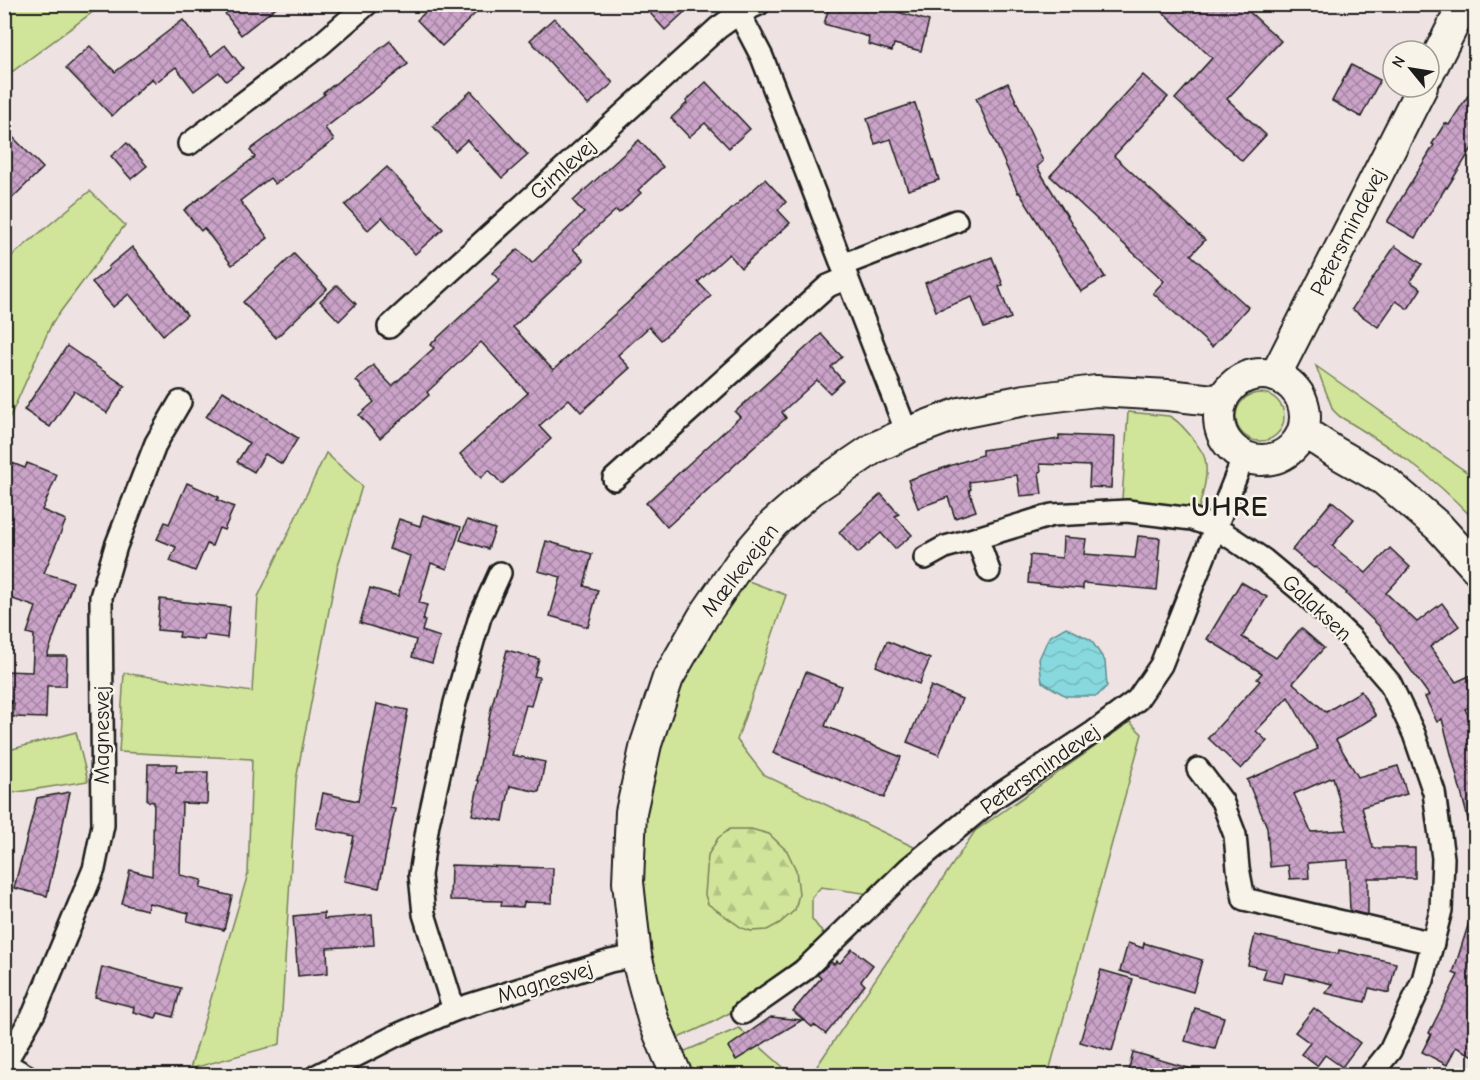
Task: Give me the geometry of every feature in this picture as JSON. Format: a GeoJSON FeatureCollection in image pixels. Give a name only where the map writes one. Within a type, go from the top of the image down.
{"type":"FeatureCollection","features":[{"type":"Feature","properties":{"kind":"street"},"geometry":{"type":"LineString","coordinates":[[189,144],[320,45],[367,4]]}},
{"type":"Feature","properties":{"kind":"street","name":"Gimlevej"},"geometry":{"type":"LineString","coordinates":[[389,327],[710,36],[735,9],[759,4]]}},
{"type":"Feature","properties":{"kind":"street"},"geometry":{"type":"LineString","coordinates":[[1441,49],[1464,4]]}},
{"type":"Feature","properties":{"kind":"street"},"geometry":{"type":"LineString","coordinates":[[735,9],[762,57],[907,433]]}},
{"type":"Feature","properties":{"kind":"street","name":"Petersmindevej"},"geometry":{"type":"LineString","coordinates":[[1275,376],[1416,99]]}},
{"type":"Feature","properties":{"kind":"street"},"geometry":{"type":"LineString","coordinates":[[614,479],[845,272],[956,221]]}},
{"type":"Feature","properties":{"kind":"street"},"geometry":{"type":"LineString","coordinates":[[1264,374],[1275,376],[1284,380],[1298,393],[1305,411],[1303,430],[1292,448],[1283,454],[1264,460],[1253,459],[1234,450],[1227,442],[1219,422],[1222,401],[1235,384],[1244,378],[1264,374]]}},
{"type":"Feature","properties":{"kind":"street","name":"Mælkevejen"},"geometry":{"type":"LineString","coordinates":[[677,1076],[653,1019],[636,956],[628,882],[631,812],[646,744],[668,678],[703,617],[742,560],[774,523],[812,490],[874,448],[960,413],[1025,400],[1096,391],[1222,401]]}},
{"type":"Feature","properties":{"kind":"street","name":"Magnesvej"},"geometry":{"type":"LineString","coordinates":[[27,1076],[5,1063],[34,1013],[94,869],[103,825],[101,597],[116,546],[156,443],[180,402]]}},
{"type":"Feature","properties":{"kind":"street"},"geometry":{"type":"LineString","coordinates":[[1303,430],[1335,452],[1384,480],[1439,526],[1476,568]]}},
{"type":"Feature","properties":{"kind":"street","name":"Petersmindevej"},"geometry":{"type":"LineString","coordinates":[[743,1013],[803,971],[909,868],[994,798],[1094,732],[1137,700],[1161,665],[1244,456]]}},
{"type":"Feature","properties":{"kind":"street","name":"Galaksen"},"geometry":{"type":"LineString","coordinates":[[925,558],[945,547],[1052,515],[1127,511],[1192,519],[1215,527],[1264,560],[1306,595],[1351,638],[1390,683],[1414,734],[1434,792],[1443,858],[1441,910],[1423,980],[1390,1051],[1370,1076]]}},
{"type":"Feature","properties":{"kind":"street"},"geometry":{"type":"LineString","coordinates":[[977,538],[989,571]]}},
{"type":"Feature","properties":{"kind":"street"},"geometry":{"type":"LineString","coordinates":[[454,1010],[424,914],[420,875],[428,824],[455,703],[480,617],[500,573]]}},
{"type":"Feature","properties":{"kind":"street"},"geometry":{"type":"LineString","coordinates":[[1198,769],[1222,801],[1235,835],[1244,899],[1432,943]]}},
{"type":"Feature","properties":{"kind":"street","name":"Magnesvej"},"geometry":{"type":"LineString","coordinates":[[316,1076],[395,1036],[454,1010],[636,956]]}},
{"type":"Feature","properties":{"kind":"green space"},"geometry":{"type":"Polygon","coordinates":[[[5,4],[102,4],[102,5],[5,77],[5,4]]]}},
{"type":"Feature","properties":{"kind":"green space"},"geometry":{"type":"Polygon","coordinates":[[[90,191],[125,225],[52,323],[5,428],[5,263],[90,191]]]}},
{"type":"Feature","properties":{"kind":"green space"},"geometry":{"type":"Polygon","coordinates":[[[1316,366],[1475,478],[1475,521],[1428,476],[1339,416],[1333,410],[1316,366]]]}},
{"type":"Feature","properties":{"kind":"green space"},"geometry":{"type":"Polygon","coordinates":[[[1260,393],[1277,400],[1284,417],[1277,434],[1260,441],[1243,434],[1236,417],[1243,400],[1260,393]]]}},
{"type":"Feature","properties":{"kind":"green space"},"geometry":{"type":"Polygon","coordinates":[[[1128,412],[1169,416],[1181,424],[1199,447],[1205,459],[1206,472],[1198,511],[1122,499],[1128,412]]]}},
{"type":"Feature","properties":{"kind":"green space"},"geometry":{"type":"Polygon","coordinates":[[[326,453],[362,486],[337,569],[296,780],[280,1044],[190,1069],[248,874],[252,759],[119,752],[124,673],[252,692],[258,597],[326,453]]]}},
{"type":"Feature","properties":{"kind":"green space"},"geometry":{"type":"Polygon","coordinates":[[[743,579],[786,595],[737,740],[764,775],[918,849],[870,894],[821,887],[812,897],[812,919],[825,936],[739,1008],[676,1039],[659,993],[647,944],[643,878],[646,796],[678,681],[743,579]]]}},
{"type":"Feature","properties":{"kind":"green space"},"geometry":{"type":"Polygon","coordinates":[[[1130,722],[1142,734],[1048,1075],[811,1075],[975,831],[1130,722]]]}},
{"type":"Feature","properties":{"kind":"green space"},"geometry":{"type":"Polygon","coordinates":[[[76,732],[88,781],[5,794],[5,751],[76,732]]]}},
{"type":"Feature","properties":{"kind":"green space"},"geometry":{"type":"Polygon","coordinates":[[[730,829],[751,829],[769,834],[787,851],[796,870],[799,894],[795,910],[780,923],[767,930],[751,931],[742,928],[708,904],[705,895],[708,855],[718,838],[730,829]]]}},
{"type":"Feature","properties":{"kind":"green space"},"geometry":{"type":"Polygon","coordinates":[[[739,1028],[792,1075],[692,1075],[683,1052],[739,1028]]]}},
{"type":"Feature","properties":{"kind":"water"},"geometry":{"type":"Polygon","coordinates":[[[1066,627],[1091,640],[1105,661],[1107,686],[1097,696],[1066,696],[1042,682],[1039,659],[1049,637],[1066,627]]]}},
{"type":"Feature","properties":{"kind":"building"},"geometry":{"type":"Polygon","coordinates":[[[218,4],[280,4],[241,35],[218,4]]]}},
{"type":"Feature","properties":{"kind":"building"},"geometry":{"type":"Polygon","coordinates":[[[434,4],[485,4],[442,46],[417,20],[434,4]]]}},
{"type":"Feature","properties":{"kind":"building"},"geometry":{"type":"Polygon","coordinates":[[[642,4],[693,4],[665,30],[642,4]]]}},
{"type":"Feature","properties":{"kind":"building"},"geometry":{"type":"Polygon","coordinates":[[[830,4],[871,4],[929,21],[921,51],[894,44],[892,51],[868,44],[869,37],[824,24],[830,4]]]}},
{"type":"Feature","properties":{"kind":"building"},"geometry":{"type":"Polygon","coordinates":[[[1154,4],[1241,4],[1281,41],[1227,99],[1266,135],[1242,161],[1175,99],[1212,58],[1154,4]]]}},
{"type":"Feature","properties":{"kind":"building"},"geometry":{"type":"Polygon","coordinates":[[[554,18],[613,83],[588,105],[530,40],[554,18]]]}},
{"type":"Feature","properties":{"kind":"building"},"geometry":{"type":"Polygon","coordinates":[[[183,20],[211,56],[225,45],[243,68],[226,81],[219,72],[194,91],[176,67],[155,83],[152,78],[112,116],[66,68],[90,46],[115,72],[183,20]]]}},
{"type":"Feature","properties":{"kind":"building"},"geometry":{"type":"Polygon","coordinates":[[[390,41],[408,64],[325,128],[334,140],[275,184],[270,178],[240,201],[268,238],[232,265],[204,228],[201,231],[184,210],[255,157],[250,150],[325,94],[323,93],[390,41]]]}},
{"type":"Feature","properties":{"kind":"building"},"geometry":{"type":"Polygon","coordinates":[[[1351,65],[1380,80],[1361,117],[1332,101],[1351,65]]]}},
{"type":"Feature","properties":{"kind":"building"},"geometry":{"type":"Polygon","coordinates":[[[1143,75],[1168,97],[1114,156],[1205,240],[1191,255],[1248,307],[1212,347],[1153,293],[1164,281],[1050,176],[1143,75]]]}},
{"type":"Feature","properties":{"kind":"building"},"geometry":{"type":"Polygon","coordinates":[[[706,82],[750,129],[729,148],[705,123],[689,137],[671,118],[706,82]]]}},
{"type":"Feature","properties":{"kind":"building"},"geometry":{"type":"Polygon","coordinates":[[[1008,83],[1043,161],[1037,167],[1105,277],[1081,292],[1018,193],[976,98],[1008,83]]]}},
{"type":"Feature","properties":{"kind":"building"},"geometry":{"type":"Polygon","coordinates":[[[1476,83],[1476,142],[1415,238],[1387,222],[1445,123],[1449,125],[1476,83]]]}},
{"type":"Feature","properties":{"kind":"building"},"geometry":{"type":"Polygon","coordinates":[[[471,91],[528,155],[502,178],[467,140],[455,151],[433,126],[471,91]]]}},
{"type":"Feature","properties":{"kind":"building"},"geometry":{"type":"Polygon","coordinates":[[[915,103],[939,180],[908,190],[891,139],[875,144],[867,119],[915,103]]]}},
{"type":"Feature","properties":{"kind":"building"},"geometry":{"type":"Polygon","coordinates":[[[4,128],[43,168],[4,206],[4,128]]]}},
{"type":"Feature","properties":{"kind":"building"},"geometry":{"type":"Polygon","coordinates":[[[639,140],[663,167],[638,190],[641,193],[619,213],[616,210],[573,249],[584,260],[513,327],[553,370],[765,179],[786,202],[778,210],[790,223],[741,268],[729,254],[698,282],[711,296],[661,340],[649,327],[618,355],[630,368],[581,412],[569,399],[539,426],[551,439],[502,484],[489,470],[481,478],[460,454],[528,393],[481,342],[427,392],[429,395],[380,438],[359,415],[374,402],[356,380],[373,365],[392,386],[434,348],[430,345],[500,280],[492,273],[518,249],[532,263],[584,213],[573,201],[639,140]]]}},
{"type":"Feature","properties":{"kind":"building"},"geometry":{"type":"Polygon","coordinates":[[[127,143],[147,166],[131,179],[111,156],[127,143]]]}},
{"type":"Feature","properties":{"kind":"building"},"geometry":{"type":"Polygon","coordinates":[[[387,167],[443,229],[415,254],[382,217],[368,230],[345,205],[387,167]]]}},
{"type":"Feature","properties":{"kind":"building"},"geometry":{"type":"Polygon","coordinates":[[[1395,246],[1422,264],[1410,281],[1421,289],[1408,309],[1396,301],[1378,327],[1352,309],[1395,246]]]}},
{"type":"Feature","properties":{"kind":"building"},"geometry":{"type":"Polygon","coordinates":[[[132,247],[187,315],[163,335],[129,294],[113,307],[92,282],[132,247]]]}},
{"type":"Feature","properties":{"kind":"building"},"geometry":{"type":"Polygon","coordinates":[[[294,254],[327,289],[276,338],[243,302],[294,254]]]}},
{"type":"Feature","properties":{"kind":"building"},"geometry":{"type":"Polygon","coordinates":[[[992,257],[1003,285],[999,287],[1011,318],[984,328],[972,297],[936,311],[925,283],[992,257]]]}},
{"type":"Feature","properties":{"kind":"building"},"geometry":{"type":"Polygon","coordinates":[[[337,285],[356,304],[339,321],[320,301],[337,285]]]}},
{"type":"Feature","properties":{"kind":"building"},"geometry":{"type":"Polygon","coordinates":[[[821,334],[842,357],[831,367],[843,381],[830,393],[817,380],[782,412],[786,418],[667,527],[646,503],[740,417],[735,412],[821,334]]]}},
{"type":"Feature","properties":{"kind":"building"},"geometry":{"type":"Polygon","coordinates":[[[67,346],[125,386],[107,413],[74,391],[50,427],[24,410],[67,346]]]}},
{"type":"Feature","properties":{"kind":"building"},"geometry":{"type":"Polygon","coordinates":[[[223,391],[298,438],[282,464],[265,454],[254,472],[237,462],[249,443],[206,417],[223,391]]]}},
{"type":"Feature","properties":{"kind":"building"},"geometry":{"type":"Polygon","coordinates":[[[1059,435],[1115,437],[1111,488],[1089,487],[1090,466],[1040,464],[1042,494],[1020,496],[1017,475],[969,482],[971,489],[969,490],[976,511],[955,518],[948,497],[918,508],[908,480],[982,455],[982,450],[1059,439],[1059,435]]]}},
{"type":"Feature","properties":{"kind":"building"},"geometry":{"type":"Polygon","coordinates":[[[4,460],[25,468],[27,463],[57,475],[42,510],[66,520],[44,573],[73,582],[47,656],[67,656],[66,686],[47,686],[46,718],[13,717],[14,703],[4,702],[4,671],[32,672],[34,635],[27,633],[36,607],[4,596],[4,460]]]}},
{"type":"Feature","properties":{"kind":"building"},"geometry":{"type":"Polygon","coordinates":[[[187,483],[219,497],[217,500],[234,507],[224,530],[219,528],[212,546],[207,544],[195,571],[170,561],[176,547],[157,539],[165,522],[169,524],[187,483]]]}},
{"type":"Feature","properties":{"kind":"building"},"geometry":{"type":"Polygon","coordinates":[[[881,494],[899,514],[895,516],[912,535],[895,549],[881,533],[858,553],[839,532],[881,494]]]}},
{"type":"Feature","properties":{"kind":"building"},"geometry":{"type":"Polygon","coordinates":[[[1332,501],[1354,519],[1332,546],[1366,573],[1390,548],[1410,567],[1386,593],[1417,622],[1442,603],[1459,626],[1430,647],[1456,682],[1476,673],[1476,704],[1465,709],[1476,731],[1476,823],[1469,823],[1442,719],[1437,722],[1425,697],[1429,695],[1379,626],[1347,593],[1292,550],[1332,501]]]}},
{"type":"Feature","properties":{"kind":"building"},"geometry":{"type":"Polygon","coordinates":[[[423,515],[461,527],[447,569],[431,563],[419,603],[427,605],[422,631],[440,637],[432,663],[412,657],[416,640],[360,623],[370,588],[398,596],[410,556],[389,549],[399,519],[420,526],[423,515]]]}},
{"type":"Feature","properties":{"kind":"building"},"geometry":{"type":"Polygon","coordinates":[[[467,520],[495,529],[488,549],[460,540],[467,520]]]}},
{"type":"Feature","properties":{"kind":"building"},"geometry":{"type":"Polygon","coordinates":[[[1138,536],[1160,538],[1157,590],[1083,583],[1083,589],[1028,583],[1030,555],[1062,558],[1063,537],[1086,539],[1084,554],[1135,558],[1138,536]]]}},
{"type":"Feature","properties":{"kind":"building"},"geometry":{"type":"Polygon","coordinates":[[[546,541],[592,554],[584,586],[598,590],[588,627],[550,616],[561,577],[538,571],[546,541]]]}},
{"type":"Feature","properties":{"kind":"building"},"geometry":{"type":"Polygon","coordinates":[[[1241,582],[1267,597],[1242,637],[1276,658],[1301,628],[1324,648],[1293,683],[1326,712],[1361,691],[1376,716],[1336,740],[1358,777],[1398,766],[1407,794],[1362,807],[1373,848],[1415,848],[1415,878],[1368,878],[1368,915],[1350,911],[1348,860],[1308,863],[1309,878],[1290,879],[1288,865],[1270,867],[1267,827],[1247,780],[1318,749],[1288,697],[1256,731],[1267,741],[1241,769],[1208,738],[1260,681],[1257,679],[1262,673],[1207,639],[1241,582]],[[1333,777],[1294,794],[1311,832],[1347,830],[1333,777]]]}},
{"type":"Feature","properties":{"kind":"building"},"geometry":{"type":"Polygon","coordinates":[[[160,599],[230,607],[227,638],[205,635],[204,640],[179,637],[180,632],[157,630],[160,599]]]}},
{"type":"Feature","properties":{"kind":"building"},"geometry":{"type":"Polygon","coordinates":[[[887,641],[930,659],[919,684],[876,666],[887,641]]]}},
{"type":"Feature","properties":{"kind":"building"},"geometry":{"type":"Polygon","coordinates":[[[507,650],[539,659],[534,676],[539,677],[531,706],[526,705],[512,755],[545,762],[539,792],[510,786],[503,821],[472,815],[491,709],[507,650]]]}},
{"type":"Feature","properties":{"kind":"building"},"geometry":{"type":"Polygon","coordinates":[[[806,672],[841,686],[825,726],[901,757],[884,798],[773,753],[806,672]]]}},
{"type":"Feature","properties":{"kind":"building"},"geometry":{"type":"Polygon","coordinates":[[[931,686],[962,699],[939,755],[907,742],[931,686]]]}},
{"type":"Feature","properties":{"kind":"building"},"geometry":{"type":"Polygon","coordinates":[[[377,704],[408,710],[390,808],[395,809],[379,888],[344,881],[354,836],[316,828],[323,793],[358,801],[377,704]]]}},
{"type":"Feature","properties":{"kind":"building"},"geometry":{"type":"Polygon","coordinates":[[[148,764],[177,764],[176,772],[208,772],[207,804],[182,803],[180,875],[202,880],[200,888],[232,896],[224,930],[187,921],[189,913],[149,903],[147,910],[122,904],[130,870],[152,876],[154,802],[147,801],[148,764]]]}},
{"type":"Feature","properties":{"kind":"building"},"geometry":{"type":"Polygon","coordinates":[[[70,792],[47,896],[14,888],[37,798],[70,792]]]}},
{"type":"Feature","properties":{"kind":"building"},"geometry":{"type":"Polygon","coordinates":[[[451,865],[553,868],[552,903],[524,902],[523,907],[501,906],[502,901],[450,900],[451,865]]]}},
{"type":"Feature","properties":{"kind":"building"},"geometry":{"type":"Polygon","coordinates":[[[324,913],[324,919],[372,915],[374,945],[327,948],[328,973],[298,976],[293,916],[324,913]]]}},
{"type":"Feature","properties":{"kind":"building"},"geometry":{"type":"Polygon","coordinates":[[[1471,916],[1476,916],[1476,1057],[1456,1047],[1447,1065],[1422,1052],[1458,975],[1453,973],[1471,916]]]}},
{"type":"Feature","properties":{"kind":"building"},"geometry":{"type":"Polygon","coordinates":[[[1255,935],[1338,954],[1339,950],[1396,963],[1389,993],[1369,988],[1365,1002],[1325,993],[1332,984],[1285,973],[1282,983],[1263,979],[1266,969],[1248,965],[1255,935]]]}},
{"type":"Feature","properties":{"kind":"building"},"geometry":{"type":"Polygon","coordinates":[[[1128,943],[1143,948],[1144,943],[1202,960],[1193,992],[1120,971],[1128,943]]]}},
{"type":"Feature","properties":{"kind":"building"},"geometry":{"type":"Polygon","coordinates":[[[852,949],[873,965],[861,981],[865,985],[826,1034],[814,1025],[812,1027],[793,1011],[821,978],[817,975],[831,962],[840,963],[852,949]]]}},
{"type":"Feature","properties":{"kind":"building"},"geometry":{"type":"Polygon","coordinates":[[[102,967],[181,988],[173,1017],[158,1013],[156,1018],[133,1012],[134,1007],[95,997],[102,967]]]}},
{"type":"Feature","properties":{"kind":"building"},"geometry":{"type":"Polygon","coordinates":[[[1101,970],[1133,979],[1112,1051],[1080,1042],[1101,970]]]}},
{"type":"Feature","properties":{"kind":"building"},"geometry":{"type":"Polygon","coordinates":[[[1195,1008],[1224,1017],[1215,1049],[1185,1041],[1195,1008]]]}},
{"type":"Feature","properties":{"kind":"building"},"geometry":{"type":"Polygon","coordinates":[[[1314,1008],[1360,1043],[1342,1067],[1325,1055],[1317,1066],[1301,1054],[1310,1043],[1295,1032],[1314,1008]]]}},
{"type":"Feature","properties":{"kind":"building"},"geometry":{"type":"Polygon","coordinates":[[[771,1017],[802,1020],[736,1060],[728,1047],[771,1017]]]}},
{"type":"Feature","properties":{"kind":"building"},"geometry":{"type":"Polygon","coordinates":[[[1133,1052],[1195,1070],[1194,1076],[1127,1076],[1133,1052]]]}},
{"type":"Feature","properties":{"kind":"district","name":"UHRE"},"geometry":{"type":"Point","coordinates":[1230,507]}}]}
